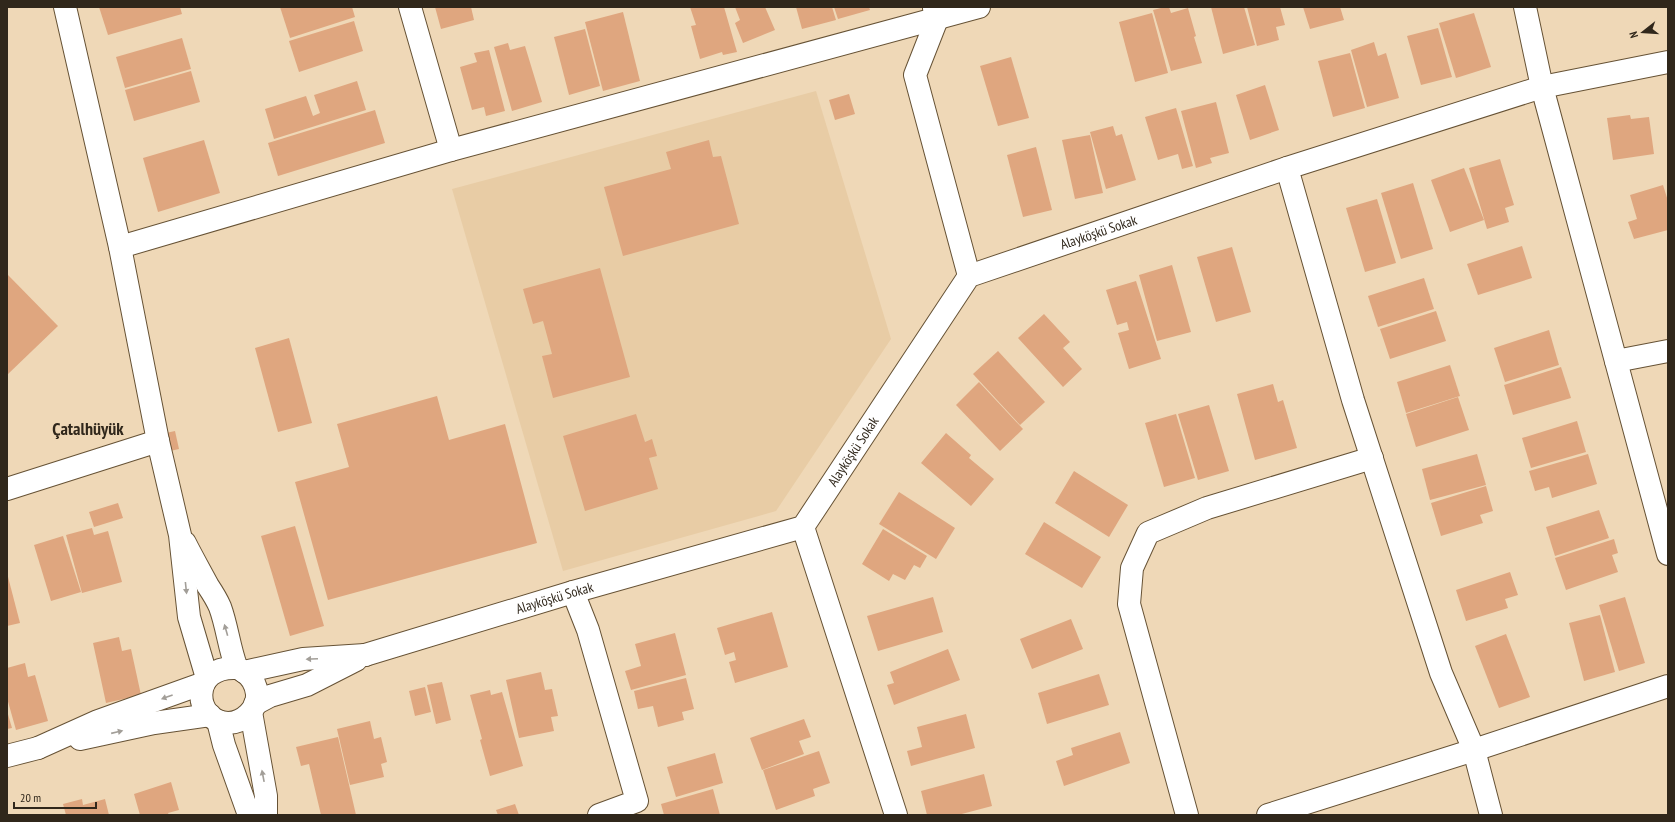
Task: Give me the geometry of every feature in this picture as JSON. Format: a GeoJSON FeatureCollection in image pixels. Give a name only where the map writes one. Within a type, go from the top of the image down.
{"type":"FeatureCollection","features":[{"type":"Feature","properties":{"kind":"street"},"geometry":{"type":"LineString","coordinates":[[65,7],[120,247],[158,441],[180,535],[189,617],[205,680],[201,691],[204,708],[214,718],[227,723],[236,722],[244,719],[253,708],[270,696],[307,685],[365,655]]}},
{"type":"Feature","properties":{"kind":"street"},"geometry":{"type":"LineString","coordinates":[[410,7],[451,150]]}},
{"type":"Feature","properties":{"kind":"street"},"geometry":{"type":"LineString","coordinates":[[120,247],[451,150],[935,13],[979,7]]}},
{"type":"Feature","properties":{"kind":"street"},"geometry":{"type":"LineString","coordinates":[[1525,7],[1542,87],[1668,554]]}},
{"type":"Feature","properties":{"kind":"street"},"geometry":{"type":"LineString","coordinates":[[935,13],[916,75],[969,276]]}},
{"type":"Feature","properties":{"kind":"street","name":"Alayköşkü Sokak"},"geometry":{"type":"LineString","coordinates":[[365,655],[573,592],[802,527],[969,276],[1287,168],[1542,87],[1668,62]]}},
{"type":"Feature","properties":{"kind":"street"},"geometry":{"type":"LineString","coordinates":[[1287,168],[1351,393],[1441,673],[1474,750],[1491,815]]}},
{"type":"Feature","properties":{"kind":"street"},"geometry":{"type":"LineString","coordinates":[[1616,361],[1668,351]]}},
{"type":"Feature","properties":{"kind":"street"},"geometry":{"type":"LineString","coordinates":[[7,490],[158,441]]}},
{"type":"Feature","properties":{"kind":"street"},"geometry":{"type":"LineString","coordinates":[[1187,815],[1129,604],[1132,568],[1148,533],[1207,508],[1372,458]]}},
{"type":"Feature","properties":{"kind":"street"},"geometry":{"type":"LineString","coordinates":[[802,527],[896,815]]}},
{"type":"Feature","properties":{"kind":"street"},"geometry":{"type":"LineString","coordinates":[[180,535],[220,606],[241,670],[251,678],[255,686],[257,695],[253,708],[266,796],[266,815]]}},
{"type":"Feature","properties":{"kind":"street"},"geometry":{"type":"LineString","coordinates":[[573,592],[588,630],[637,801],[599,815]]}},
{"type":"Feature","properties":{"kind":"street"},"geometry":{"type":"LineString","coordinates":[[38,748],[98,721],[205,680],[218,669],[227,667],[241,670],[303,659],[365,655]]}},
{"type":"Feature","properties":{"kind":"street"},"geometry":{"type":"LineString","coordinates":[[1268,815],[1474,750],[1668,686]]}},
{"type":"Feature","properties":{"kind":"street"},"geometry":{"type":"LineString","coordinates":[[7,756],[154,723],[214,718]]}},
{"type":"Feature","properties":{"kind":"street"},"geometry":{"type":"LineString","coordinates":[[214,718],[249,815]]}},
{"type":"Feature","properties":{"kind":"shaded area"},"geometry":{"type":"Polygon","coordinates":[[[816,91],[891,339],[776,511],[563,571],[452,189],[816,91]]]}},
{"type":"Feature","properties":{"kind":"building"},"geometry":{"type":"Polygon","coordinates":[[[99,7],[180,7],[182,14],[108,35],[99,7]]]}},
{"type":"Feature","properties":{"kind":"building"},"geometry":{"type":"Polygon","coordinates":[[[280,7],[352,7],[355,17],[290,38],[280,7]]]}},
{"type":"Feature","properties":{"kind":"building"},"geometry":{"type":"Polygon","coordinates":[[[435,7],[471,7],[474,20],[441,29],[435,7]]]}},
{"type":"Feature","properties":{"kind":"building"},"geometry":{"type":"Polygon","coordinates":[[[690,7],[724,7],[737,52],[723,55],[722,52],[700,59],[691,26],[696,25],[690,7]]]}},
{"type":"Feature","properties":{"kind":"building"},"geometry":{"type":"Polygon","coordinates":[[[735,7],[765,7],[775,30],[743,43],[735,23],[740,20],[735,7]]]}},
{"type":"Feature","properties":{"kind":"building"},"geometry":{"type":"Polygon","coordinates":[[[796,7],[832,7],[836,20],[802,29],[796,7]]]}},
{"type":"Feature","properties":{"kind":"building"},"geometry":{"type":"Polygon","coordinates":[[[834,7],[869,7],[870,10],[838,19],[834,7]]]}},
{"type":"Feature","properties":{"kind":"building"},"geometry":{"type":"Polygon","coordinates":[[[1169,7],[1171,13],[1188,8],[1196,36],[1194,37],[1202,63],[1171,71],[1153,10],[1169,7]]]}},
{"type":"Feature","properties":{"kind":"building"},"geometry":{"type":"Polygon","coordinates":[[[1211,7],[1244,7],[1255,45],[1223,54],[1211,7]]]}},
{"type":"Feature","properties":{"kind":"building"},"geometry":{"type":"Polygon","coordinates":[[[1247,7],[1280,7],[1285,25],[1276,27],[1279,40],[1257,46],[1247,7]]]}},
{"type":"Feature","properties":{"kind":"building"},"geometry":{"type":"Polygon","coordinates":[[[1303,7],[1340,7],[1344,20],[1310,29],[1303,7]]]}},
{"type":"Feature","properties":{"kind":"building"},"geometry":{"type":"Polygon","coordinates":[[[623,12],[640,81],[603,91],[585,22],[623,12]]]}},
{"type":"Feature","properties":{"kind":"building"},"geometry":{"type":"Polygon","coordinates":[[[1152,13],[1168,73],[1135,82],[1119,22],[1152,13]]]}},
{"type":"Feature","properties":{"kind":"building"},"geometry":{"type":"Polygon","coordinates":[[[1474,13],[1491,67],[1456,78],[1439,23],[1474,13]]]}},
{"type":"Feature","properties":{"kind":"building"},"geometry":{"type":"Polygon","coordinates":[[[354,21],[363,51],[299,72],[289,41],[354,21]]]}},
{"type":"Feature","properties":{"kind":"building"},"geometry":{"type":"Polygon","coordinates":[[[1438,28],[1452,77],[1421,85],[1407,36],[1438,28]]]}},
{"type":"Feature","properties":{"kind":"building"},"geometry":{"type":"Polygon","coordinates":[[[585,29],[600,86],[569,95],[554,37],[585,29]]]}},
{"type":"Feature","properties":{"kind":"building"},"geometry":{"type":"Polygon","coordinates":[[[182,38],[191,69],[125,88],[116,57],[182,38]]]}},
{"type":"Feature","properties":{"kind":"building"},"geometry":{"type":"Polygon","coordinates":[[[1374,42],[1378,56],[1386,53],[1399,98],[1367,107],[1351,50],[1374,42]]]}},
{"type":"Feature","properties":{"kind":"building"},"geometry":{"type":"Polygon","coordinates":[[[508,43],[510,50],[525,46],[542,102],[512,111],[494,47],[508,43]]]}},
{"type":"Feature","properties":{"kind":"building"},"geometry":{"type":"Polygon","coordinates":[[[489,50],[505,111],[486,116],[484,107],[472,110],[460,67],[477,62],[474,53],[489,50]]]}},
{"type":"Feature","properties":{"kind":"building"},"geometry":{"type":"Polygon","coordinates":[[[1350,53],[1365,108],[1333,117],[1318,61],[1350,53]]]}},
{"type":"Feature","properties":{"kind":"building"},"geometry":{"type":"Polygon","coordinates":[[[1011,57],[1029,118],[998,126],[980,66],[1011,57]]]}},
{"type":"Feature","properties":{"kind":"building"},"geometry":{"type":"Polygon","coordinates":[[[191,71],[200,102],[134,121],[125,90],[191,71]]]}},
{"type":"Feature","properties":{"kind":"building"},"geometry":{"type":"Polygon","coordinates":[[[357,81],[366,110],[274,139],[265,109],[306,96],[313,116],[320,113],[314,95],[357,81]]]}},
{"type":"Feature","properties":{"kind":"building"},"geometry":{"type":"Polygon","coordinates":[[[1265,85],[1279,130],[1250,140],[1236,95],[1265,85]]]}},
{"type":"Feature","properties":{"kind":"building"},"geometry":{"type":"Polygon","coordinates":[[[849,94],[855,114],[835,120],[829,100],[849,94]]]}},
{"type":"Feature","properties":{"kind":"building"},"geometry":{"type":"Polygon","coordinates":[[[1216,102],[1229,153],[1210,158],[1212,163],[1196,168],[1181,111],[1216,102]]]}},
{"type":"Feature","properties":{"kind":"building"},"geometry":{"type":"Polygon","coordinates":[[[1176,108],[1193,166],[1182,169],[1178,154],[1158,160],[1145,117],[1176,108]]]}},
{"type":"Feature","properties":{"kind":"building"},"geometry":{"type":"Polygon","coordinates":[[[375,110],[385,143],[278,176],[268,143],[375,110]]]}},
{"type":"Feature","properties":{"kind":"building"},"geometry":{"type":"Polygon","coordinates":[[[1630,115],[1631,119],[1649,117],[1654,154],[1613,160],[1607,118],[1630,115]]]}},
{"type":"Feature","properties":{"kind":"building"},"geometry":{"type":"Polygon","coordinates":[[[1113,126],[1116,136],[1122,134],[1136,180],[1106,189],[1090,132],[1113,126]]]}},
{"type":"Feature","properties":{"kind":"building"},"geometry":{"type":"Polygon","coordinates":[[[1090,135],[1103,193],[1075,199],[1062,140],[1090,135]]]}},
{"type":"Feature","properties":{"kind":"building"},"geometry":{"type":"Polygon","coordinates":[[[204,140],[220,193],[158,212],[143,158],[204,140]]]}},
{"type":"Feature","properties":{"kind":"building"},"geometry":{"type":"Polygon","coordinates":[[[709,140],[713,157],[721,156],[739,224],[623,256],[604,187],[671,169],[666,152],[709,140]]]}},
{"type":"Feature","properties":{"kind":"building"},"geometry":{"type":"Polygon","coordinates":[[[1036,147],[1052,210],[1023,217],[1007,155],[1036,147]]]}},
{"type":"Feature","properties":{"kind":"building"},"geometry":{"type":"Polygon","coordinates":[[[1500,159],[1514,205],[1505,208],[1509,222],[1487,229],[1469,168],[1500,159]]]}},
{"type":"Feature","properties":{"kind":"building"},"geometry":{"type":"Polygon","coordinates":[[[1464,168],[1484,220],[1450,232],[1431,180],[1464,168]]]}},
{"type":"Feature","properties":{"kind":"building"},"geometry":{"type":"Polygon","coordinates":[[[1413,183],[1433,249],[1401,259],[1381,193],[1413,183]]]}},
{"type":"Feature","properties":{"kind":"building"},"geometry":{"type":"Polygon","coordinates":[[[1663,185],[1668,201],[1668,230],[1634,239],[1628,222],[1637,219],[1630,195],[1663,185]]]}},
{"type":"Feature","properties":{"kind":"building"},"geometry":{"type":"Polygon","coordinates":[[[1377,199],[1396,263],[1365,272],[1346,208],[1377,199]]]}},
{"type":"Feature","properties":{"kind":"building"},"geometry":{"type":"Polygon","coordinates":[[[1522,246],[1532,278],[1478,295],[1467,264],[1522,246]]]}},
{"type":"Feature","properties":{"kind":"building"},"geometry":{"type":"Polygon","coordinates":[[[1232,247],[1251,312],[1216,322],[1197,257],[1232,247]]]}},
{"type":"Feature","properties":{"kind":"building"},"geometry":{"type":"Polygon","coordinates":[[[1172,265],[1191,332],[1157,341],[1139,275],[1172,265]]]}},
{"type":"Feature","properties":{"kind":"building"},"geometry":{"type":"Polygon","coordinates":[[[600,268],[630,377],[553,398],[542,356],[552,354],[543,321],[533,324],[523,289],[600,268]]]}},
{"type":"Feature","properties":{"kind":"building"},"geometry":{"type":"Polygon","coordinates":[[[8,275],[58,326],[7,375],[7,276],[8,275]]]}},
{"type":"Feature","properties":{"kind":"building"},"geometry":{"type":"Polygon","coordinates":[[[1424,278],[1434,309],[1378,327],[1368,296],[1424,278]]]}},
{"type":"Feature","properties":{"kind":"building"},"geometry":{"type":"Polygon","coordinates":[[[1136,281],[1161,359],[1129,369],[1118,333],[1129,330],[1127,322],[1117,325],[1106,290],[1136,281]]]}},
{"type":"Feature","properties":{"kind":"building"},"geometry":{"type":"Polygon","coordinates":[[[1436,311],[1446,341],[1390,359],[1380,329],[1436,311]]]}},
{"type":"Feature","properties":{"kind":"building"},"geometry":{"type":"Polygon","coordinates":[[[1044,314],[1070,342],[1063,348],[1082,369],[1063,387],[1018,338],[1044,314]]]}},
{"type":"Feature","properties":{"kind":"building"},"geometry":{"type":"Polygon","coordinates":[[[1549,330],[1559,365],[1505,382],[1494,348],[1549,330]]]}},
{"type":"Feature","properties":{"kind":"building"},"geometry":{"type":"Polygon","coordinates":[[[289,338],[312,423],[278,432],[255,348],[289,338]]]}},
{"type":"Feature","properties":{"kind":"building"},"geometry":{"type":"Polygon","coordinates":[[[998,351],[1045,402],[1020,425],[973,374],[998,351]]]}},
{"type":"Feature","properties":{"kind":"building"},"geometry":{"type":"Polygon","coordinates":[[[1450,365],[1460,396],[1406,413],[1397,382],[1450,365]]]}},
{"type":"Feature","properties":{"kind":"building"},"geometry":{"type":"Polygon","coordinates":[[[1561,367],[1571,398],[1513,415],[1504,385],[1561,367]]]}},
{"type":"Feature","properties":{"kind":"building"},"geometry":{"type":"Polygon","coordinates":[[[979,382],[1023,429],[1000,451],[956,405],[979,382]]]}},
{"type":"Feature","properties":{"kind":"building"},"geometry":{"type":"Polygon","coordinates":[[[1273,384],[1278,402],[1283,400],[1297,448],[1255,460],[1237,394],[1273,384]]]}},
{"type":"Feature","properties":{"kind":"building"},"geometry":{"type":"Polygon","coordinates":[[[437,396],[449,440],[505,424],[537,543],[328,600],[295,482],[349,467],[337,424],[437,396]]]}},
{"type":"Feature","properties":{"kind":"building"},"geometry":{"type":"Polygon","coordinates":[[[1458,397],[1469,430],[1416,447],[1406,414],[1458,397]]]}},
{"type":"Feature","properties":{"kind":"building"},"geometry":{"type":"Polygon","coordinates":[[[1209,405],[1229,471],[1198,480],[1178,414],[1209,405]]]}},
{"type":"Feature","properties":{"kind":"building"},"geometry":{"type":"Polygon","coordinates":[[[636,414],[645,442],[652,439],[657,456],[649,458],[658,489],[585,511],[563,436],[636,414]]]}},
{"type":"Feature","properties":{"kind":"building"},"geometry":{"type":"Polygon","coordinates":[[[1176,414],[1195,478],[1164,487],[1145,423],[1176,414]]]}},
{"type":"Feature","properties":{"kind":"building"},"geometry":{"type":"Polygon","coordinates":[[[1577,421],[1586,452],[1531,468],[1522,438],[1577,421]]]}},
{"type":"Feature","properties":{"kind":"building"},"geometry":{"type":"Polygon","coordinates":[[[175,431],[179,449],[161,453],[157,435],[175,431]]]}},
{"type":"Feature","properties":{"kind":"building"},"geometry":{"type":"Polygon","coordinates":[[[946,433],[971,455],[969,458],[994,479],[971,506],[921,463],[946,433]]]}},
{"type":"Feature","properties":{"kind":"building"},"geometry":{"type":"Polygon","coordinates":[[[1477,454],[1486,485],[1430,500],[1422,469],[1477,454]]]}},
{"type":"Feature","properties":{"kind":"building"},"geometry":{"type":"Polygon","coordinates":[[[1588,454],[1597,484],[1552,498],[1549,487],[1535,491],[1529,471],[1588,454]]]}},
{"type":"Feature","properties":{"kind":"building"},"geometry":{"type":"Polygon","coordinates":[[[1074,471],[1128,505],[1109,537],[1055,503],[1074,471]]]}},
{"type":"Feature","properties":{"kind":"building"},"geometry":{"type":"Polygon","coordinates":[[[1486,486],[1493,511],[1480,515],[1483,523],[1441,536],[1431,503],[1486,486]]]}},
{"type":"Feature","properties":{"kind":"building"},"geometry":{"type":"Polygon","coordinates":[[[899,492],[955,528],[936,559],[879,524],[899,492]]]}},
{"type":"Feature","properties":{"kind":"building"},"geometry":{"type":"Polygon","coordinates":[[[118,503],[123,518],[94,527],[89,512],[118,503]]]}},
{"type":"Feature","properties":{"kind":"building"},"geometry":{"type":"Polygon","coordinates":[[[1599,510],[1609,538],[1555,556],[1546,527],[1599,510]]]}},
{"type":"Feature","properties":{"kind":"building"},"geometry":{"type":"Polygon","coordinates":[[[1044,522],[1101,557],[1082,588],[1025,554],[1044,522]]]}},
{"type":"Feature","properties":{"kind":"building"},"geometry":{"type":"Polygon","coordinates":[[[295,526],[324,626],[290,636],[261,536],[295,526]]]}},
{"type":"Feature","properties":{"kind":"building"},"geometry":{"type":"Polygon","coordinates":[[[92,528],[94,535],[108,531],[122,582],[82,593],[66,535],[92,528]]]}},
{"type":"Feature","properties":{"kind":"building"},"geometry":{"type":"Polygon","coordinates":[[[883,529],[927,556],[920,568],[914,565],[905,580],[893,574],[889,581],[862,564],[883,529]]]}},
{"type":"Feature","properties":{"kind":"building"},"geometry":{"type":"Polygon","coordinates":[[[63,536],[81,592],[51,601],[34,545],[63,536]]]}},
{"type":"Feature","properties":{"kind":"building"},"geometry":{"type":"Polygon","coordinates":[[[1614,539],[1618,553],[1612,555],[1618,572],[1566,590],[1555,558],[1614,539]]]}},
{"type":"Feature","properties":{"kind":"building"},"geometry":{"type":"Polygon","coordinates":[[[1510,572],[1518,595],[1505,599],[1508,608],[1466,621],[1456,590],[1510,572]]]}},
{"type":"Feature","properties":{"kind":"building"},"geometry":{"type":"Polygon","coordinates":[[[7,573],[20,623],[7,626],[7,573]]]}},
{"type":"Feature","properties":{"kind":"building"},"geometry":{"type":"Polygon","coordinates":[[[933,597],[943,632],[878,651],[867,616],[933,597]]]}},
{"type":"Feature","properties":{"kind":"building"},"geometry":{"type":"Polygon","coordinates":[[[1625,597],[1645,663],[1619,671],[1599,605],[1625,597]]]}},
{"type":"Feature","properties":{"kind":"building"},"geometry":{"type":"Polygon","coordinates":[[[772,612],[788,667],[735,683],[729,662],[736,660],[734,652],[725,655],[717,628],[772,612]]]}},
{"type":"Feature","properties":{"kind":"building"},"geometry":{"type":"Polygon","coordinates":[[[1600,615],[1615,672],[1584,681],[1569,623],[1600,615]]]}},
{"type":"Feature","properties":{"kind":"building"},"geometry":{"type":"Polygon","coordinates":[[[1071,619],[1083,649],[1032,669],[1020,639],[1071,619]]]}},
{"type":"Feature","properties":{"kind":"building"},"geometry":{"type":"Polygon","coordinates":[[[675,633],[686,675],[631,690],[625,671],[641,666],[635,644],[675,633]]]}},
{"type":"Feature","properties":{"kind":"building"},"geometry":{"type":"Polygon","coordinates":[[[1506,634],[1530,697],[1499,708],[1475,646],[1506,634]]]}},
{"type":"Feature","properties":{"kind":"building"},"geometry":{"type":"Polygon","coordinates":[[[119,637],[122,651],[131,649],[141,695],[106,703],[93,643],[119,637]]]}},
{"type":"Feature","properties":{"kind":"building"},"geometry":{"type":"Polygon","coordinates":[[[948,649],[960,680],[894,705],[887,685],[894,683],[890,672],[948,649]]]}},
{"type":"Feature","properties":{"kind":"building"},"geometry":{"type":"Polygon","coordinates":[[[25,663],[28,677],[35,675],[48,721],[16,730],[7,698],[7,668],[25,663]]]}},
{"type":"Feature","properties":{"kind":"building"},"geometry":{"type":"Polygon","coordinates":[[[541,672],[545,690],[552,689],[558,716],[551,717],[554,731],[519,738],[506,680],[541,672]]]}},
{"type":"Feature","properties":{"kind":"building"},"geometry":{"type":"Polygon","coordinates":[[[1099,674],[1109,705],[1047,724],[1038,693],[1099,674]]]}},
{"type":"Feature","properties":{"kind":"building"},"geometry":{"type":"Polygon","coordinates":[[[686,678],[694,709],[682,712],[684,720],[658,727],[653,706],[638,709],[634,691],[686,678]]]}},
{"type":"Feature","properties":{"kind":"building"},"geometry":{"type":"Polygon","coordinates":[[[442,682],[451,720],[436,724],[427,685],[442,682]]]}},
{"type":"Feature","properties":{"kind":"building"},"geometry":{"type":"Polygon","coordinates":[[[425,687],[431,712],[415,716],[409,691],[425,687]]]}},
{"type":"Feature","properties":{"kind":"building"},"geometry":{"type":"Polygon","coordinates":[[[490,690],[491,695],[502,692],[523,766],[490,776],[470,695],[490,690]]]}},
{"type":"Feature","properties":{"kind":"building"},"geometry":{"type":"Polygon","coordinates":[[[7,711],[12,728],[7,729],[7,711]]]}},
{"type":"Feature","properties":{"kind":"building"},"geometry":{"type":"Polygon","coordinates":[[[966,714],[975,748],[911,766],[907,751],[922,747],[917,727],[966,714]]]}},
{"type":"Feature","properties":{"kind":"building"},"geometry":{"type":"Polygon","coordinates":[[[804,719],[811,737],[799,741],[804,754],[762,770],[750,738],[804,719]]]}},
{"type":"Feature","properties":{"kind":"building"},"geometry":{"type":"Polygon","coordinates":[[[370,721],[374,739],[381,737],[387,762],[381,764],[384,777],[350,785],[337,729],[370,721]]]}},
{"type":"Feature","properties":{"kind":"building"},"geometry":{"type":"Polygon","coordinates":[[[1120,732],[1130,763],[1064,786],[1056,761],[1073,755],[1071,748],[1120,732]]]}},
{"type":"Feature","properties":{"kind":"building"},"geometry":{"type":"Polygon","coordinates":[[[338,737],[356,815],[321,815],[309,764],[301,766],[296,747],[338,737]]]}},
{"type":"Feature","properties":{"kind":"building"},"geometry":{"type":"Polygon","coordinates":[[[819,751],[830,783],[813,789],[815,796],[776,810],[763,770],[819,751]]]}},
{"type":"Feature","properties":{"kind":"building"},"geometry":{"type":"Polygon","coordinates":[[[715,753],[723,783],[676,797],[667,767],[715,753]]]}},
{"type":"Feature","properties":{"kind":"building"},"geometry":{"type":"Polygon","coordinates":[[[984,774],[992,806],[958,815],[927,815],[921,791],[984,774]]]}},
{"type":"Feature","properties":{"kind":"building"},"geometry":{"type":"Polygon","coordinates":[[[171,782],[179,810],[168,813],[169,815],[140,815],[134,794],[171,782]]]}},
{"type":"Feature","properties":{"kind":"building"},"geometry":{"type":"Polygon","coordinates":[[[713,789],[720,815],[664,815],[661,804],[713,789]]]}},
{"type":"Feature","properties":{"kind":"building"},"geometry":{"type":"Polygon","coordinates":[[[82,799],[83,805],[105,799],[109,815],[66,815],[63,804],[82,799]]]}},
{"type":"Feature","properties":{"kind":"building"},"geometry":{"type":"Polygon","coordinates":[[[515,804],[519,815],[498,815],[496,810],[515,804]]]}},
{"type":"Feature","properties":{"kind":"district","name":"Çatalhüyük"},"geometry":{"type":"Point","coordinates":[88,428]}}]}
